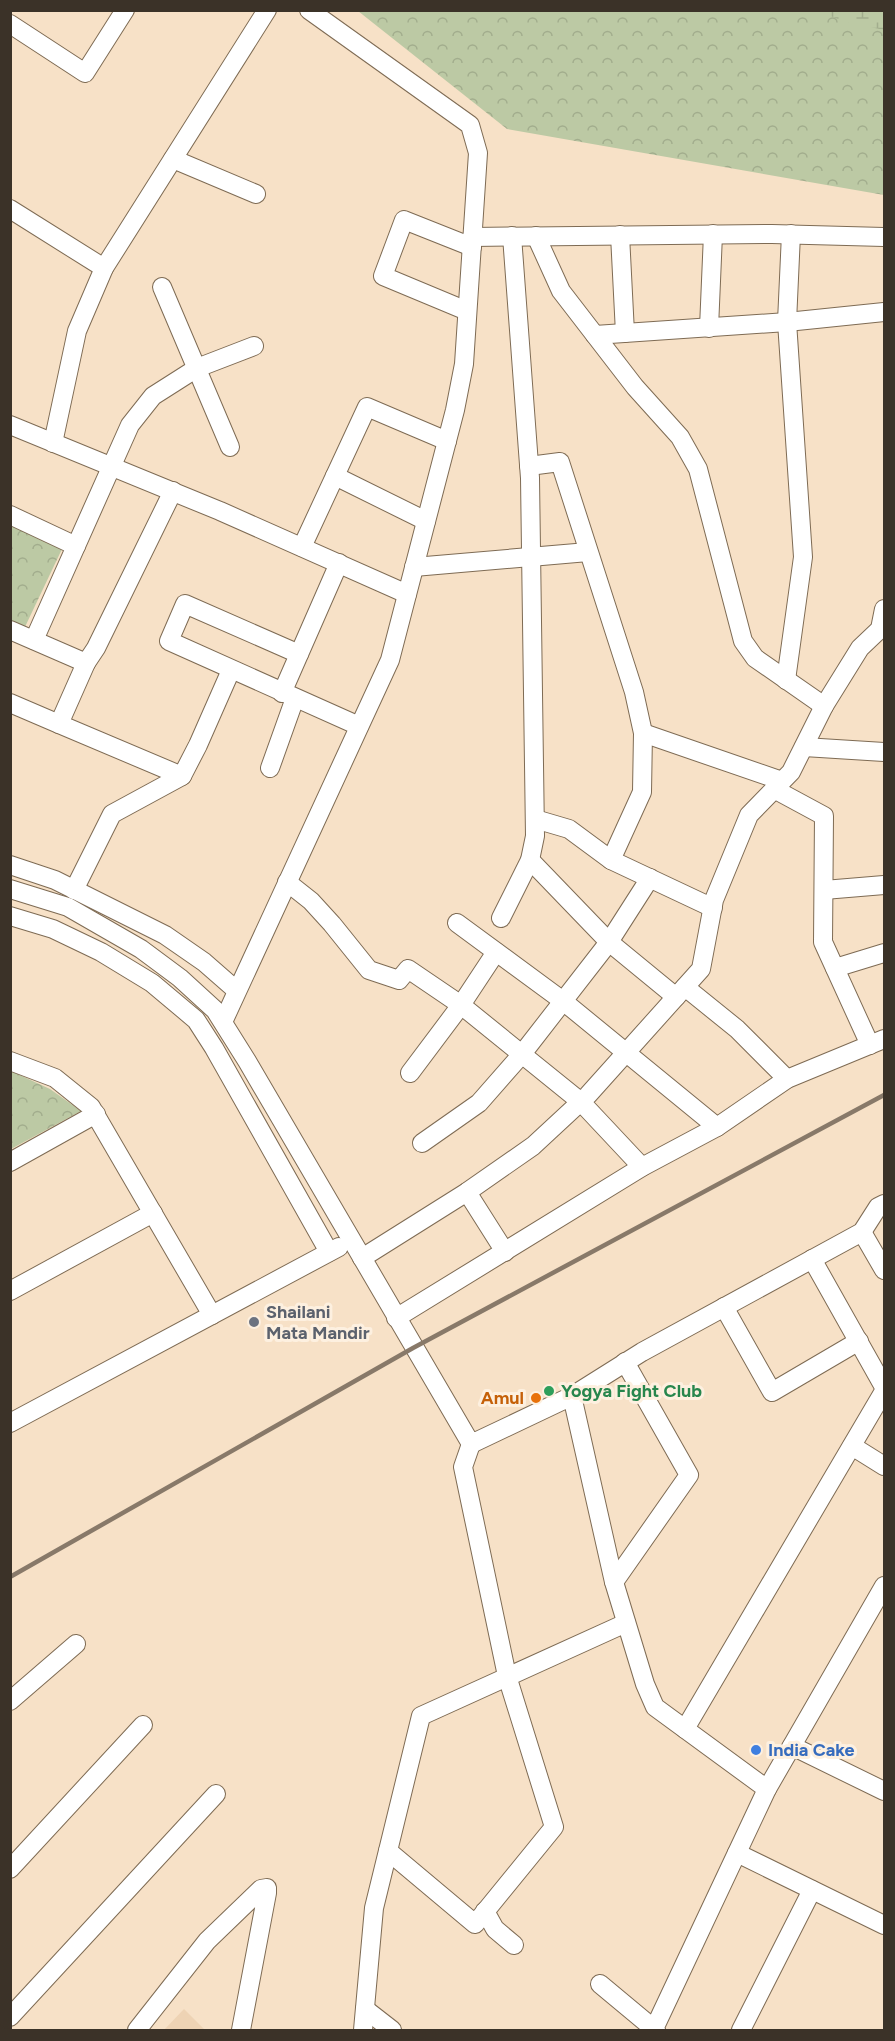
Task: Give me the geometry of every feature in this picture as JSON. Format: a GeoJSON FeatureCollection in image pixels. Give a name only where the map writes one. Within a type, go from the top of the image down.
{"type":"FeatureCollection","features":[{"type":"Feature","properties":{"kind":"street"},"geometry":{"type":"LineString","coordinates":[[10,24],[85,73],[125,10]]}},
{"type":"Feature","properties":{"kind":"street"},"geometry":{"type":"LineString","coordinates":[[53,442],[77,331],[104,268],[267,10]]}},
{"type":"Feature","properties":{"kind":"street"},"geometry":{"type":"LineString","coordinates":[[223,1022],[390,660],[455,410],[464,364],[478,153],[470,125],[309,10]]}},
{"type":"Feature","properties":{"kind":"street"},"geometry":{"type":"LineString","coordinates":[[173,159],[256,194]]}},
{"type":"Feature","properties":{"kind":"street"},"geometry":{"type":"LineString","coordinates":[[10,209],[104,268]]}},
{"type":"Feature","properties":{"kind":"street"},"geometry":{"type":"LineString","coordinates":[[467,311],[383,276],[404,220],[472,242],[512,236],[791,234],[885,237]]}},
{"type":"Feature","properties":{"kind":"street"},"geometry":{"type":"LineString","coordinates":[[709,328],[713,234]]}},
{"type":"Feature","properties":{"kind":"street"},"geometry":{"type":"LineString","coordinates":[[786,680],[803,557],[787,322],[791,234]]}},
{"type":"Feature","properties":{"kind":"street"},"geometry":{"type":"LineString","coordinates":[[620,235],[625,333]]}},
{"type":"Feature","properties":{"kind":"street"},"geometry":{"type":"LineString","coordinates":[[501,918],[530,860],[535,836],[529,466],[512,236]]}},
{"type":"Feature","properties":{"kind":"street"},"geometry":{"type":"LineString","coordinates":[[536,236],[561,291],[635,387],[680,437],[699,469],[743,641],[755,658],[824,706]]}},
{"type":"Feature","properties":{"kind":"street"},"geometry":{"type":"LineString","coordinates":[[162,287],[230,447]]}},
{"type":"Feature","properties":{"kind":"street"},"geometry":{"type":"LineString","coordinates":[[595,335],[787,322],[885,312]]}},
{"type":"Feature","properties":{"kind":"street"},"geometry":{"type":"LineString","coordinates":[[34,640],[130,425],[153,396],[197,368],[254,346]]}},
{"type":"Feature","properties":{"kind":"street"},"geometry":{"type":"LineString","coordinates":[[302,547],[367,407],[447,441]]}},
{"type":"Feature","properties":{"kind":"street"},"geometry":{"type":"LineString","coordinates":[[10,425],[173,491],[407,594]]}},
{"type":"Feature","properties":{"kind":"street"},"geometry":{"type":"LineString","coordinates":[[529,466],[560,462],[633,692],[643,733],[642,792],[611,860]]}},
{"type":"Feature","properties":{"kind":"street"},"geometry":{"type":"LineString","coordinates":[[335,477],[426,521]]}},
{"type":"Feature","properties":{"kind":"street"},"geometry":{"type":"LineString","coordinates":[[59,724],[86,663],[96,648],[173,491]]}},
{"type":"Feature","properties":{"kind":"street"},"geometry":{"type":"LineString","coordinates":[[10,515],[76,546]]}},
{"type":"Feature","properties":{"kind":"street"},"geometry":{"type":"LineString","coordinates":[[414,567],[588,552]]}},
{"type":"Feature","properties":{"kind":"street"},"geometry":{"type":"LineString","coordinates":[[270,768],[299,654],[339,563]]}},
{"type":"Feature","properties":{"kind":"street"},"geometry":{"type":"LineString","coordinates":[[299,654],[185,604],[169,641],[359,726]]}},
{"type":"Feature","properties":{"kind":"street"},"geometry":{"type":"LineString","coordinates":[[362,1258],[467,1192],[533,1146],[581,1102],[701,969],[714,900],[749,815],[791,772],[824,706],[860,648],[879,629],[885,609]]}},
{"type":"Feature","properties":{"kind":"street"},"geometry":{"type":"LineString","coordinates":[[10,630],[86,663]]}},
{"type":"Feature","properties":{"kind":"street"},"geometry":{"type":"LineString","coordinates":[[74,890],[112,814],[182,776],[231,670]]}},
{"type":"Feature","properties":{"kind":"street"},"geometry":{"type":"LineString","coordinates":[[10,703],[182,776]]}},
{"type":"Feature","properties":{"kind":"street"},"geometry":{"type":"LineString","coordinates":[[396,1318],[642,1167],[717,1127],[788,1079],[878,1042],[835,969],[823,942],[824,816],[778,785],[643,733]]}},
{"type":"Feature","properties":{"kind":"street"},"geometry":{"type":"LineString","coordinates":[[804,747],[885,752]]}},
{"type":"Feature","properties":{"kind":"street"},"geometry":{"type":"LineString","coordinates":[[535,819],[569,829],[611,860],[713,908]]}},
{"type":"Feature","properties":{"kind":"street"},"geometry":{"type":"LineString","coordinates":[[530,860],[609,942],[737,1029],[788,1079]]}},
{"type":"Feature","properties":{"kind":"street"},"geometry":{"type":"LineString","coordinates":[[10,866],[55,880],[165,935],[204,962],[236,990]]}},
{"type":"Feature","properties":{"kind":"street"},"geometry":{"type":"LineString","coordinates":[[422,1143],[479,1103],[522,1054],[609,942],[650,878]]}},
{"type":"Feature","properties":{"kind":"street"},"geometry":{"type":"LineString","coordinates":[[287,882],[333,924],[369,970],[399,980],[408,969],[461,1005],[581,1102],[642,1167]]}},
{"type":"Feature","properties":{"kind":"street"},"geometry":{"type":"LineString","coordinates":[[824,890],[885,885]]}},
{"type":"Feature","properties":{"kind":"street"},"geometry":{"type":"LineString","coordinates":[[10,889],[68,907],[141,949],[180,978],[215,1010],[471,1444]]}},
{"type":"Feature","properties":{"kind":"street"},"geometry":{"type":"LineString","coordinates":[[10,916],[53,928],[101,952],[152,983],[196,1020],[329,1252]]}},
{"type":"Feature","properties":{"kind":"street"},"geometry":{"type":"LineString","coordinates":[[457,923],[563,1001],[717,1127]]}},
{"type":"Feature","properties":{"kind":"street"},"geometry":{"type":"LineString","coordinates":[[410,1073],[461,1005],[496,952]]}},
{"type":"Feature","properties":{"kind":"street"},"geometry":{"type":"LineString","coordinates":[[835,969],[885,953]]}},
{"type":"Feature","properties":{"kind":"street"},"geometry":{"type":"LineString","coordinates":[[10,1061],[55,1078],[91,1107],[212,1315]]}},
{"type":"Feature","properties":{"kind":"street"},"geometry":{"type":"LineString","coordinates":[[10,1162],[96,1114]]}},
{"type":"Feature","properties":{"kind":"street"},"geometry":{"type":"LineString","coordinates":[[467,1192],[505,1252]]}},
{"type":"Feature","properties":{"kind":"street"},"geometry":{"type":"LineString","coordinates":[[388,1851],[475,1924],[554,1827],[507,1676],[463,1467],[471,1444],[572,1396],[625,1362],[862,1232],[878,1207],[885,1204]]}},
{"type":"Feature","properties":{"kind":"street"},"geometry":{"type":"LineString","coordinates":[[10,1291],[153,1213]]}},
{"type":"Feature","properties":{"kind":"street"},"geometry":{"type":"LineString","coordinates":[[862,1232],[885,1270]]}},
{"type":"Feature","properties":{"kind":"street"},"geometry":{"type":"LineString","coordinates":[[10,1423],[351,1240]]}},
{"type":"Feature","properties":{"kind":"street"},"geometry":{"type":"LineString","coordinates":[[685,1729],[885,1389],[812,1259]]}},
{"type":"Feature","properties":{"kind":"street"},"geometry":{"type":"LineString","coordinates":[[724,1307],[772,1392],[859,1341]]}},
{"type":"Feature","properties":{"kind":"street"},"geometry":{"type":"LineString","coordinates":[[614,1582],[689,1475],[625,1362]]}},
{"type":"Feature","properties":{"kind":"street"},"geometry":{"type":"LineString","coordinates":[[572,1396],[614,1582],[645,1684],[655,1707],[767,1789]]}},
{"type":"Feature","properties":{"kind":"street"},"geometry":{"type":"LineString","coordinates":[[852,1446],[885,1466]]}},
{"type":"Feature","properties":{"kind":"street"},"geometry":{"type":"LineString","coordinates":[[600,1984],[655,2030],[767,1789],[885,1586]]}},
{"type":"Feature","properties":{"kind":"street"},"geometry":{"type":"LineString","coordinates":[[363,2031],[374,1908],[421,1716],[626,1623]]}},
{"type":"Feature","properties":{"kind":"street"},"geometry":{"type":"LineString","coordinates":[[10,1701],[76,1644]]}},
{"type":"Feature","properties":{"kind":"street"},"geometry":{"type":"LineString","coordinates":[[10,1869],[143,1725]]}},
{"type":"Feature","properties":{"kind":"street"},"geometry":{"type":"LineString","coordinates":[[792,1746],[885,1791]]}},
{"type":"Feature","properties":{"kind":"street"},"geometry":{"type":"LineString","coordinates":[[10,2017],[216,1794]]}},
{"type":"Feature","properties":{"kind":"street"},"geometry":{"type":"LineString","coordinates":[[737,1853],[885,1925]]}},
{"type":"Feature","properties":{"kind":"street"},"geometry":{"type":"LineString","coordinates":[[137,2031],[207,1941],[261,1889],[267,1888],[241,2031]]}},
{"type":"Feature","properties":{"kind":"street"},"geometry":{"type":"LineString","coordinates":[[741,2031],[812,1890]]}},
{"type":"Feature","properties":{"kind":"street"},"geometry":{"type":"LineString","coordinates":[[485,1911],[495,1929],[514,1945]]}},
{"type":"Feature","properties":{"kind":"street"},"geometry":{"type":"LineString","coordinates":[[365,2009],[392,2031]]}},
{"type":"Feature","properties":{"kind":"shaded area"},"geometry":{"type":"Polygon","coordinates":[[[184,2009],[205,2030],[164,2030],[184,2009]]]}},
{"type":"Feature","properties":{"kind":"green space"},"geometry":{"type":"Polygon","coordinates":[[[358,11],[884,11],[884,195],[507,129],[358,11]]]}},
{"type":"Feature","properties":{"kind":"green space"},"geometry":{"type":"Polygon","coordinates":[[[818,11],[884,11],[884,30],[843,21],[818,11]]]}},
{"type":"Feature","properties":{"kind":"green space"},"geometry":{"type":"Polygon","coordinates":[[[11,525],[62,549],[24,629],[11,623],[11,525]]]}},
{"type":"Feature","properties":{"kind":"green space"},"geometry":{"type":"Polygon","coordinates":[[[11,1071],[50,1089],[81,1111],[11,1149],[11,1071]]]}},
{"type":"Feature","properties":{"kind":"railway"},"geometry":{"type":"LineString","coordinates":[[10,1577],[413,1348],[884,1095]]}},
{"type":"Feature","properties":{"kind":"place","name":"Shailani Mata Mandir"},"geometry":{"type":"Point","coordinates":[254,1322]}},
{"type":"Feature","properties":{"kind":"place","name":"Yogya Fight Club"},"geometry":{"type":"Point","coordinates":[549,1391]}},
{"type":"Feature","properties":{"kind":"place","name":"Amul"},"geometry":{"type":"Point","coordinates":[536,1398]}},
{"type":"Feature","properties":{"kind":"place","name":"India Cake"},"geometry":{"type":"Point","coordinates":[756,1750]}}]}
